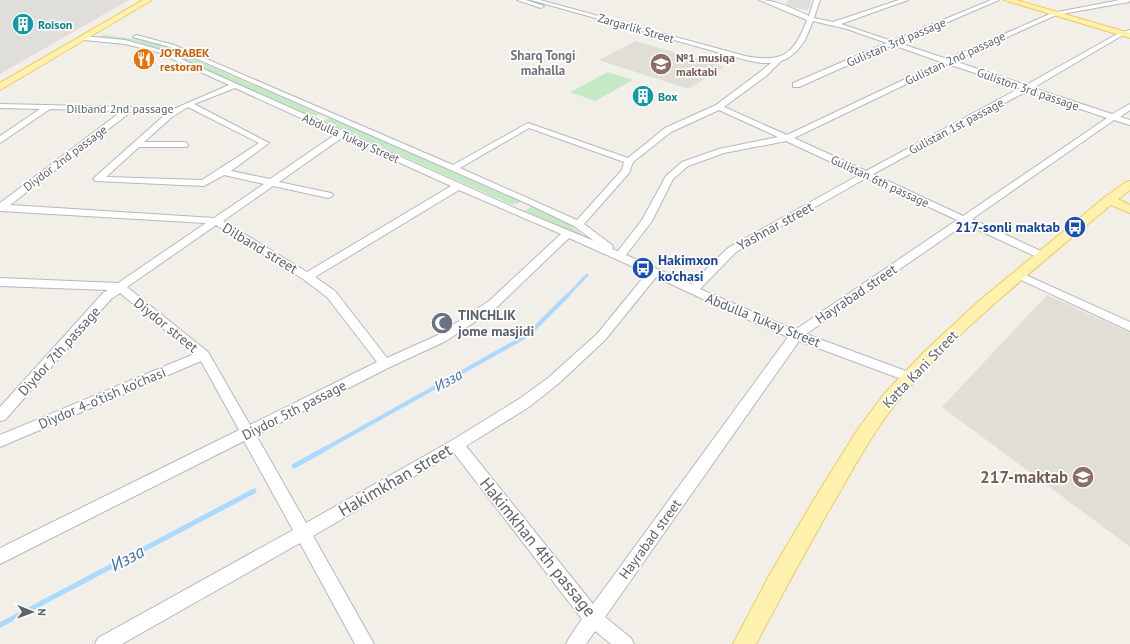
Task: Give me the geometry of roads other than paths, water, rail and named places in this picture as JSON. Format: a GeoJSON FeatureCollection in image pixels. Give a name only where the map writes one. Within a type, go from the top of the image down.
{"type":"FeatureCollection","features":[{"type":"Feature","properties":{"kind":"main road"},"geometry":{"type":"LineString","coordinates":[[0,83],[87,36],[143,0]]}},
{"type":"Feature","properties":{"kind":"main road"},"geometry":{"type":"LineString","coordinates":[[0,87],[148,0]]}},
{"type":"Feature","properties":{"kind":"main road"},"geometry":{"type":"LineString","coordinates":[[1008,0],[1130,36]]}},
{"type":"Feature","properties":{"kind":"main road","name":"Katta Kani Street"},"geometry":{"type":"LineString","coordinates":[[744,644],[805,532],[882,409],[942,344],[1019,274],[1130,184]]}},
{"type":"Feature","properties":{"kind":"main road"},"geometry":{"type":"LineString","coordinates":[[1112,198],[1130,203]]}},
{"type":"Feature","properties":{"kind":"main road"},"geometry":{"type":"LineString","coordinates":[[1112,198],[1130,208]]}},
{"type":"Feature","properties":{"kind":"street","name":"Zargarlik Street"},"geometry":{"type":"LineString","coordinates":[[520,0],[537,1],[739,62],[744,58]]}},
{"type":"Feature","properties":{"kind":"street","name":"Guliston 3rd passage"},"geometry":{"type":"LineString","coordinates":[[762,0],[782,6],[811,19],[835,24],[892,42],[1025,89],[1130,123]]}},
{"type":"Feature","properties":{"kind":"street"},"geometry":{"type":"LineString","coordinates":[[578,224],[626,171],[629,161],[668,130],[719,107],[763,74],[778,60],[798,47],[805,37],[817,0]]}},
{"type":"Feature","properties":{"kind":"street"},"geometry":{"type":"LineString","coordinates":[[835,24],[905,0]]}},
{"type":"Feature","properties":{"kind":"street","name":"Gulistan 3rd passage"},"geometry":{"type":"LineString","coordinates":[[796,85],[892,42],[996,0]]}},
{"type":"Feature","properties":{"kind":"street","name":"Gulistan 2nd passage"},"geometry":{"type":"LineString","coordinates":[[620,256],[647,221],[669,178],[685,164],[722,151],[788,138],[946,62],[1054,14],[1128,0]]}},
{"type":"Feature","properties":{"kind":"street","name":"Gulistan 1st passage"},"geometry":{"type":"LineString","coordinates":[[867,174],[1025,89],[1121,34],[1130,32]]}},
{"type":"Feature","properties":{"kind":"street","name":"Abdulla Tukay Street"},"geometry":{"type":"LineString","coordinates":[[87,36],[105,33],[142,38],[164,43],[529,201],[578,224],[620,256]]}},
{"type":"Feature","properties":{"kind":"street","name":"Abdulla Tukay Street"},"geometry":{"type":"LineString","coordinates":[[87,36],[125,42],[159,51],[514,211],[620,256],[653,273],[692,290],[796,335],[910,377]]}},
{"type":"Feature","properties":{"kind":"street"},"geometry":{"type":"LineString","coordinates":[[744,58],[765,62],[778,60]]}},
{"type":"Feature","properties":{"kind":"street"},"geometry":{"type":"LineString","coordinates":[[744,58],[764,68],[765,70],[763,74]]}},
{"type":"Feature","properties":{"kind":"street","name":"Dilband 2nd passage"},"geometry":{"type":"LineString","coordinates":[[0,106],[177,110],[188,104],[236,86]]}},
{"type":"Feature","properties":{"kind":"street"},"geometry":{"type":"LineString","coordinates":[[177,110],[169,115],[98,179],[204,183],[223,172],[265,143],[188,104]]}},
{"type":"Feature","properties":{"kind":"street","name":"Hayrabad street"},"geometry":{"type":"LineString","coordinates":[[574,644],[796,335],[1130,106]]}},
{"type":"Feature","properties":{"kind":"street"},"geometry":{"type":"LineString","coordinates":[[0,140],[48,107]]}},
{"type":"Feature","properties":{"kind":"street","name":"Gulistan 6th passage"},"geometry":{"type":"LineString","coordinates":[[719,107],[1041,255]]}},
{"type":"Feature","properties":{"kind":"street","name":"Diydor 2nd passage"},"geometry":{"type":"LineString","coordinates":[[0,208],[130,109]]}},
{"type":"Feature","properties":{"kind":"street"},"geometry":{"type":"LineString","coordinates":[[315,121],[330,114]]}},
{"type":"Feature","properties":{"kind":"street"},"geometry":{"type":"LineString","coordinates":[[454,168],[528,125],[629,161]]}},
{"type":"Feature","properties":{"kind":"street","name":"Diydor 7th passage"},"geometry":{"type":"LineString","coordinates":[[0,416],[107,296],[342,134]]}},
{"type":"Feature","properties":{"kind":"street"},"geometry":{"type":"LineString","coordinates":[[136,144],[184,145]]}},
{"type":"Feature","properties":{"kind":"street"},"geometry":{"type":"LineString","coordinates":[[223,172],[270,184],[328,195]]}},
{"type":"Feature","properties":{"kind":"street","name":"Yashnar street"},"geometry":{"type":"LineString","coordinates":[[692,290],[732,250],[867,174]]}},
{"type":"Feature","properties":{"kind":"street"},"geometry":{"type":"LineString","coordinates":[[307,277],[458,186]]}},
{"type":"Feature","properties":{"kind":"street"},"geometry":{"type":"LineString","coordinates":[[514,211],[526,208],[529,201]]}},
{"type":"Feature","properties":{"kind":"street","name":"Dilband street"},"geometry":{"type":"LineString","coordinates":[[0,208],[216,221],[307,277],[331,294],[385,364]]}},
{"type":"Feature","properties":{"kind":"street","name":"Diydor 5th passage"},"geometry":{"type":"LineString","coordinates":[[0,556],[248,434],[385,364],[442,338],[493,304],[567,234]]}},
{"type":"Feature","properties":{"kind":"street","name":"Hakimkhаn street"},"geometry":{"type":"LineString","coordinates":[[104,644],[303,533],[456,445],[524,403],[578,359],[601,337],[653,273]]}},
{"type":"Feature","properties":{"kind":"street"},"geometry":{"type":"LineString","coordinates":[[1019,274],[1130,327]]}},
{"type":"Feature","properties":{"kind":"street","name":"Diydor street"},"geometry":{"type":"LineString","coordinates":[[3,285],[120,287],[204,355],[365,644]]}},
{"type":"Feature","properties":{"kind":"street","name":"Diydor 4-o'tish ko'chasi"},"geometry":{"type":"LineString","coordinates":[[0,441],[204,355]]}},
{"type":"Feature","properties":{"kind":"street","name":"Hakimkhаn 4th passage"},"geometry":{"type":"LineString","coordinates":[[456,445],[593,618],[625,644]]}},
{"type":"Feature","properties":{"kind":"waterway","name":"Изза"},"geometry":{"type":"LineString","coordinates":[[567,296],[587,275]]}},
{"type":"Feature","properties":{"kind":"waterway","name":"Изза"},"geometry":{"type":"LineString","coordinates":[[323,450],[528,335],[567,296]]}},
{"type":"Feature","properties":{"kind":"waterway","name":"Изза"},"geometry":{"type":"LineString","coordinates":[[294,466],[325,449]]}},
{"type":"Feature","properties":{"kind":"waterway","name":"Изза"},"geometry":{"type":"LineString","coordinates":[[0,625],[254,491]]}},
{"type":"Feature","properties":{"kind":"place","name":"Roison"},"geometry":{"type":"Point","coordinates":[23,24]}},
{"type":"Feature","properties":{"kind":"place","name":"JO'RABEK restoran"},"geometry":{"type":"Point","coordinates":[144,59]}},
{"type":"Feature","properties":{"kind":"place","name":"№1 musiqa maktabi"},"geometry":{"type":"Point","coordinates":[661,64]}},
{"type":"Feature","properties":{"kind":"place","name":"Box"},"geometry":{"type":"Point","coordinates":[643,96]}},
{"type":"Feature","properties":{"kind":"place","name":"217-sonli maktab"},"geometry":{"type":"Point","coordinates":[1075,227]}},
{"type":"Feature","properties":{"kind":"place","name":"Hakimxon ko'chasi"},"geometry":{"type":"Point","coordinates":[643,268]}},
{"type":"Feature","properties":{"kind":"place","name":"TINCHLIK jome masjidi"},"geometry":{"type":"Point","coordinates":[442,323]}},
{"type":"Feature","properties":{"kind":"place","name":"217-maktab"},"geometry":{"type":"Point","coordinates":[1083,477]}},
{"type":"Feature","properties":{"kind":"district","name":"Sharq Tongi mahalla"},"geometry":{"type":"Point","coordinates":[543,62]}}]}
